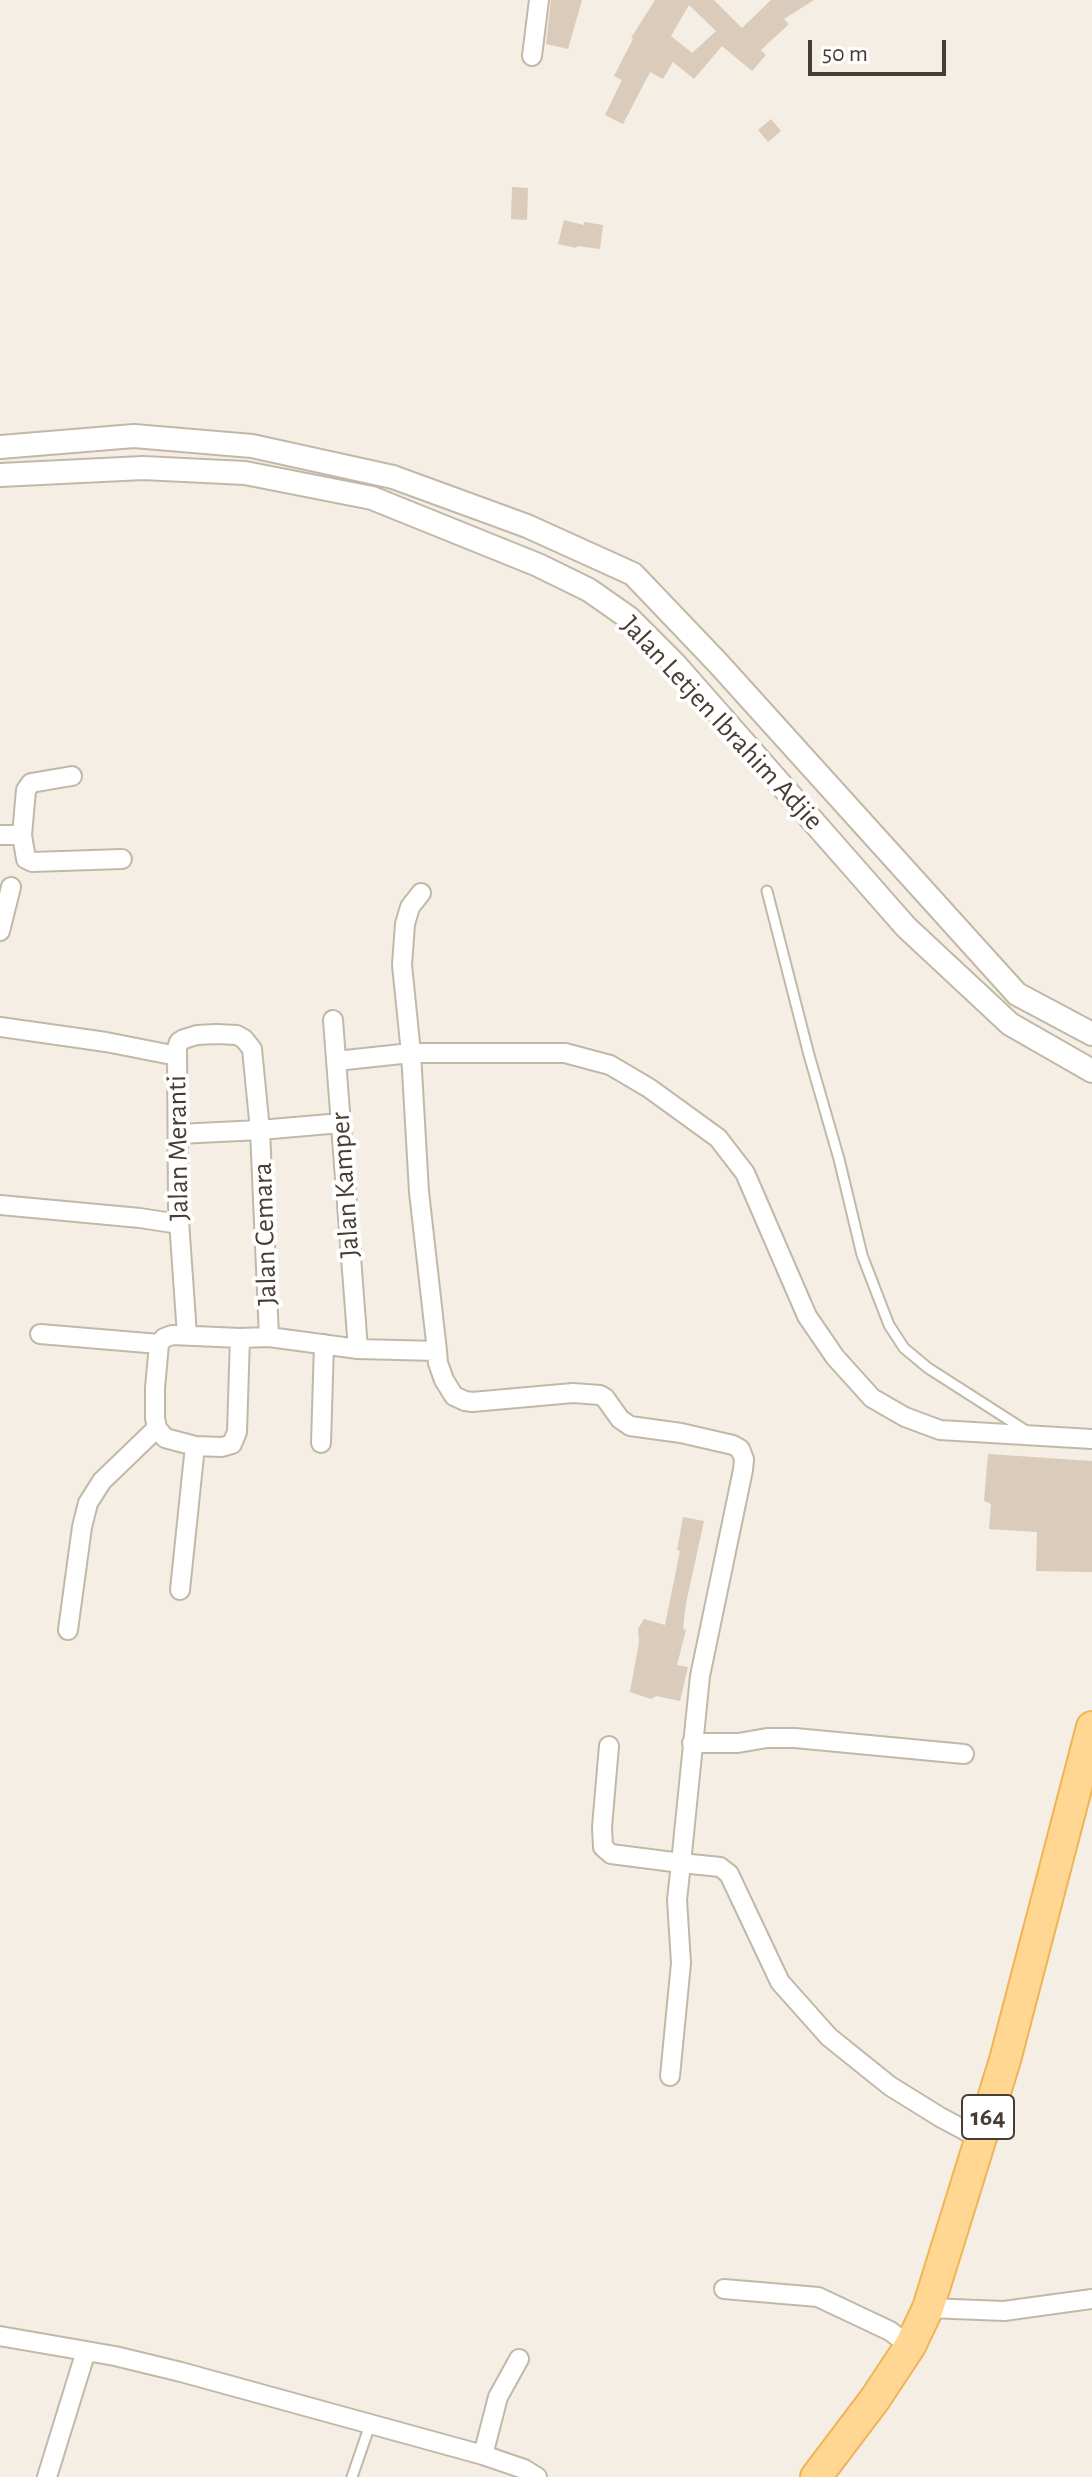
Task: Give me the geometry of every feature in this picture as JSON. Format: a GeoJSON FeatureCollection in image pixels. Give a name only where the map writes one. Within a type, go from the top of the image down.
{"type":"FeatureCollection","features":[{"type":"Feature","properties":{"kind":"main road","name":"164"},"geometry":{"type":"LineString","coordinates":[[816,2477],[875,2399],[910,2346],[928,2308],[1005,2060],[1092,1727]]}},
{"type":"Feature","properties":{"kind":"street"},"geometry":{"type":"LineString","coordinates":[[532,56],[539,0]]}},
{"type":"Feature","properties":{"kind":"street","name":"Jalan Letjen Ibrahim Adjie"},"geometry":{"type":"LineString","coordinates":[[0,447],[134,436],[252,446],[393,477],[527,526],[633,574],[717,662],[1017,994],[1092,1034]]}},
{"type":"Feature","properties":{"kind":"street","name":"Jalan Letjen Ibrahim Adjie"},"geometry":{"type":"LineString","coordinates":[[0,475],[143,468],[245,473],[372,498],[538,565],[589,590],[629,618],[675,664],[906,927],[1010,1024],[1092,1071]]}},
{"type":"Feature","properties":{"kind":"street"},"geometry":{"type":"LineString","coordinates":[[72,776],[31,783],[26,790],[22,835],[26,859],[32,862],[122,859]]}},
{"type":"Feature","properties":{"kind":"street"},"geometry":{"type":"LineString","coordinates":[[0,835],[22,835]]}},
{"type":"Feature","properties":{"kind":"street"},"geometry":{"type":"LineString","coordinates":[[0,931],[11,887]]}},
{"type":"Feature","properties":{"kind":"street"},"geometry":{"type":"LineString","coordinates":[[421,893],[410,907],[405,924],[402,965],[411,1053],[419,1192],[438,1363],[444,1380],[454,1396],[472,1402],[573,1393],[600,1395],[630,1426],[733,1445],[740,1449],[744,1459],[700,1676],[681,1863],[677,1920],[681,1963],[670,2076]]}},
{"type":"Feature","properties":{"kind":"street","name":"Jalan Kamper"},"geometry":{"type":"LineString","coordinates":[[333,1020],[358,1349]]}},
{"type":"Feature","properties":{"kind":"street"},"geometry":{"type":"LineString","coordinates":[[0,1027],[177,1056]]}},
{"type":"Feature","properties":{"kind":"street","name":"Jalan Meranti"},"geometry":{"type":"LineString","coordinates":[[187,1335],[179,1224],[179,1042],[197,1035],[237,1035],[252,1049]]}},
{"type":"Feature","properties":{"kind":"street","name":"Jalan Cemara"},"geometry":{"type":"LineString","coordinates":[[252,1049],[260,1130],[269,1337]]}},
{"type":"Feature","properties":{"kind":"street"},"geometry":{"type":"LineString","coordinates":[[336,1061],[411,1053],[565,1053],[610,1065],[649,1088],[718,1138],[745,1173],[807,1316],[835,1357],[872,1398],[905,1417],[940,1430],[1092,1439]]}},
{"type":"Feature","properties":{"kind":"street"},"geometry":{"type":"LineString","coordinates":[[178,1134],[341,1123]]}},
{"type":"Feature","properties":{"kind":"street"},"geometry":{"type":"LineString","coordinates":[[0,1205],[179,1224]]}},
{"type":"Feature","properties":{"kind":"street"},"geometry":{"type":"LineString","coordinates":[[40,1334],[159,1344]]}},
{"type":"Feature","properties":{"kind":"street"},"geometry":{"type":"LineString","coordinates":[[240,1338],[237,1432],[232,1444],[222,1447],[195,1446],[165,1438],[157,1428],[155,1418],[155,1388],[159,1344],[172,1335],[269,1337],[358,1349],[437,1351]]}},
{"type":"Feature","properties":{"kind":"street"},"geometry":{"type":"LineString","coordinates":[[321,1443],[324,1344]]}},
{"type":"Feature","properties":{"kind":"street"},"geometry":{"type":"LineString","coordinates":[[68,1630],[88,1503],[102,1481],[157,1428]]}},
{"type":"Feature","properties":{"kind":"street"},"geometry":{"type":"LineString","coordinates":[[180,1590],[195,1446]]}},
{"type":"Feature","properties":{"kind":"street"},"geometry":{"type":"LineString","coordinates":[[692,1743],[795,1738],[964,1754]]}},
{"type":"Feature","properties":{"kind":"street"},"geometry":{"type":"LineString","coordinates":[[609,1746],[603,1847],[611,1854],[720,1867],[729,1874],[780,1982],[829,2037],[890,2086],[981,2139]]}},
{"type":"Feature","properties":{"kind":"street"},"geometry":{"type":"LineString","coordinates":[[724,2289],[818,2297],[890,2331],[910,2346]]}},
{"type":"Feature","properties":{"kind":"street"},"geometry":{"type":"LineString","coordinates":[[928,2308],[1004,2311],[1092,2299]]}},
{"type":"Feature","properties":{"kind":"street"},"geometry":{"type":"LineString","coordinates":[[0,2336],[181,2372],[483,2455],[524,2469],[537,2477]]}},
{"type":"Feature","properties":{"kind":"street"},"geometry":{"type":"LineString","coordinates":[[47,2477],[86,2351]]}},
{"type":"Feature","properties":{"kind":"street"},"geometry":{"type":"LineString","coordinates":[[483,2455],[498,2397],[519,2359]]}},
{"type":"Feature","properties":{"kind":"lane"},"geometry":{"type":"LineString","coordinates":[[767,891],[862,1255],[889,1325],[904,1348],[928,1368],[1037,1436]]}},
{"type":"Feature","properties":{"kind":"lane"},"geometry":{"type":"LineString","coordinates":[[352,2477],[370,2425]]}},
{"type":"Feature","properties":{"kind":"building"},"geometry":{"type":"Polygon","coordinates":[[[551,0],[582,0],[568,49],[546,44],[551,0]]]}},
{"type":"Feature","properties":{"kind":"building"},"geometry":{"type":"Polygon","coordinates":[[[655,0],[714,0],[742,28],[771,0],[814,0],[784,19],[789,24],[761,50],[766,55],[752,71],[722,46],[694,79],[673,62],[663,79],[650,72],[623,124],[605,115],[622,80],[614,76],[631,38],[655,0]],[[689,5],[671,36],[692,53],[716,31],[689,5]]]}},
{"type":"Feature","properties":{"kind":"building"},"geometry":{"type":"Polygon","coordinates":[[[771,119],[781,131],[768,142],[758,130],[771,119]]]}},
{"type":"Feature","properties":{"kind":"building"},"geometry":{"type":"Polygon","coordinates":[[[512,187],[528,188],[527,220],[511,219],[512,187]]]}},
{"type":"Feature","properties":{"kind":"building"},"geometry":{"type":"Polygon","coordinates":[[[564,220],[584,225],[584,222],[603,225],[600,249],[558,244],[564,220]]]}},
{"type":"Feature","properties":{"kind":"building"},"geometry":{"type":"Polygon","coordinates":[[[988,1454],[1092,1461],[1092,1572],[1036,1571],[1037,1532],[989,1529],[991,1504],[984,1501],[988,1454]]]}},
{"type":"Feature","properties":{"kind":"building"},"geometry":{"type":"Polygon","coordinates":[[[683,1517],[704,1521],[686,1603],[683,1629],[686,1630],[677,1665],[688,1667],[680,1701],[656,1696],[651,1699],[630,1692],[639,1642],[638,1629],[644,1619],[665,1625],[680,1551],[677,1550],[683,1517]]]}}]}
